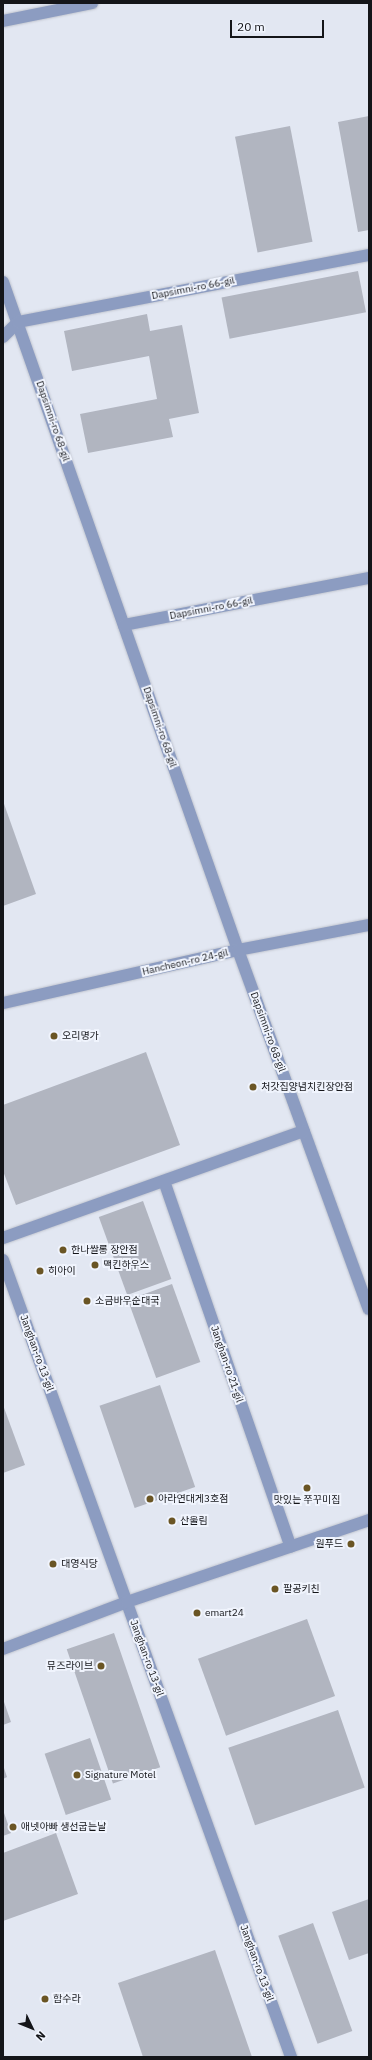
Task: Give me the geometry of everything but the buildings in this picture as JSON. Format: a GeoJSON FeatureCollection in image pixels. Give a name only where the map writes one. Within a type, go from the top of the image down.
{"type":"FeatureCollection","features":[{"type":"Feature","properties":{"kind":"street"},"geometry":{"type":"LineString","coordinates":[[3,21],[92,3]]}},
{"type":"Feature","properties":{"kind":"street","name":"Dapsimni-ro 66-gil"},"geometry":{"type":"LineString","coordinates":[[18,322],[369,255]]}},
{"type":"Feature","properties":{"kind":"street","name":"Dapsimni-ro 68-gil"},"geometry":{"type":"LineString","coordinates":[[3,282],[238,950],[369,1309]]}},
{"type":"Feature","properties":{"kind":"street"},"geometry":{"type":"LineString","coordinates":[[3,337],[18,322]]}},
{"type":"Feature","properties":{"kind":"street","name":"Dapsimni-ro 66-gil"},"geometry":{"type":"LineString","coordinates":[[124,625],[369,578]]}},
{"type":"Feature","properties":{"kind":"street","name":"Hancheon-ro 24-gil"},"geometry":{"type":"LineString","coordinates":[[3,1003],[238,950],[369,925]]}},
{"type":"Feature","properties":{"kind":"street"},"geometry":{"type":"LineString","coordinates":[[3,1238],[304,1131]]}},
{"type":"Feature","properties":{"kind":"street","name":"Janghan-ro 21-gil"},"geometry":{"type":"LineString","coordinates":[[164,1181],[291,1547]]}},
{"type":"Feature","properties":{"kind":"street","name":"Janghan-ro 13-gil"},"geometry":{"type":"LineString","coordinates":[[3,1260],[291,2057]]}},
{"type":"Feature","properties":{"kind":"street"},"geometry":{"type":"LineString","coordinates":[[3,1649],[127,1602],[369,1520]]}},
{"type":"Feature","properties":{"kind":"place","name":"오리명가"},"geometry":{"type":"Point","coordinates":[54,1036]}},
{"type":"Feature","properties":{"kind":"place","name":"처갓집양념치킨장안점"},"geometry":{"type":"Point","coordinates":[253,1087]}},
{"type":"Feature","properties":{"kind":"place","name":"한나쌀롱 장안점"},"geometry":{"type":"Point","coordinates":[63,1250]}},
{"type":"Feature","properties":{"kind":"place","name":"맥킨하우스"},"geometry":{"type":"Point","coordinates":[95,1265]}},
{"type":"Feature","properties":{"kind":"place","name":"히아이"},"geometry":{"type":"Point","coordinates":[40,1271]}},
{"type":"Feature","properties":{"kind":"place","name":"소금바우순대국"},"geometry":{"type":"Point","coordinates":[87,1301]}},
{"type":"Feature","properties":{"kind":"place","name":"맛있는 쭈꾸미집"},"geometry":{"type":"Point","coordinates":[307,1488]}},
{"type":"Feature","properties":{"kind":"place","name":"아라연대게3호점"},"geometry":{"type":"Point","coordinates":[150,1499]}},
{"type":"Feature","properties":{"kind":"place","name":"산울림"},"geometry":{"type":"Point","coordinates":[172,1521]}},
{"type":"Feature","properties":{"kind":"place","name":"원푸드"},"geometry":{"type":"Point","coordinates":[351,1544]}},
{"type":"Feature","properties":{"kind":"place","name":"대영식당"},"geometry":{"type":"Point","coordinates":[53,1564]}},
{"type":"Feature","properties":{"kind":"place","name":"팔공키친"},"geometry":{"type":"Point","coordinates":[275,1589]}},
{"type":"Feature","properties":{"kind":"place","name":"emart24"},"geometry":{"type":"Point","coordinates":[197,1613]}},
{"type":"Feature","properties":{"kind":"place","name":"뮤즈라이브"},"geometry":{"type":"Point","coordinates":[101,1666]}},
{"type":"Feature","properties":{"kind":"place","name":"Signature Motel"},"geometry":{"type":"Point","coordinates":[77,1775]}},
{"type":"Feature","properties":{"kind":"place","name":"애넷아빠 생선굽는날"},"geometry":{"type":"Point","coordinates":[13,1827]}},
{"type":"Feature","properties":{"kind":"place","name":"함수라"},"geometry":{"type":"Point","coordinates":[45,1999]}}]}
